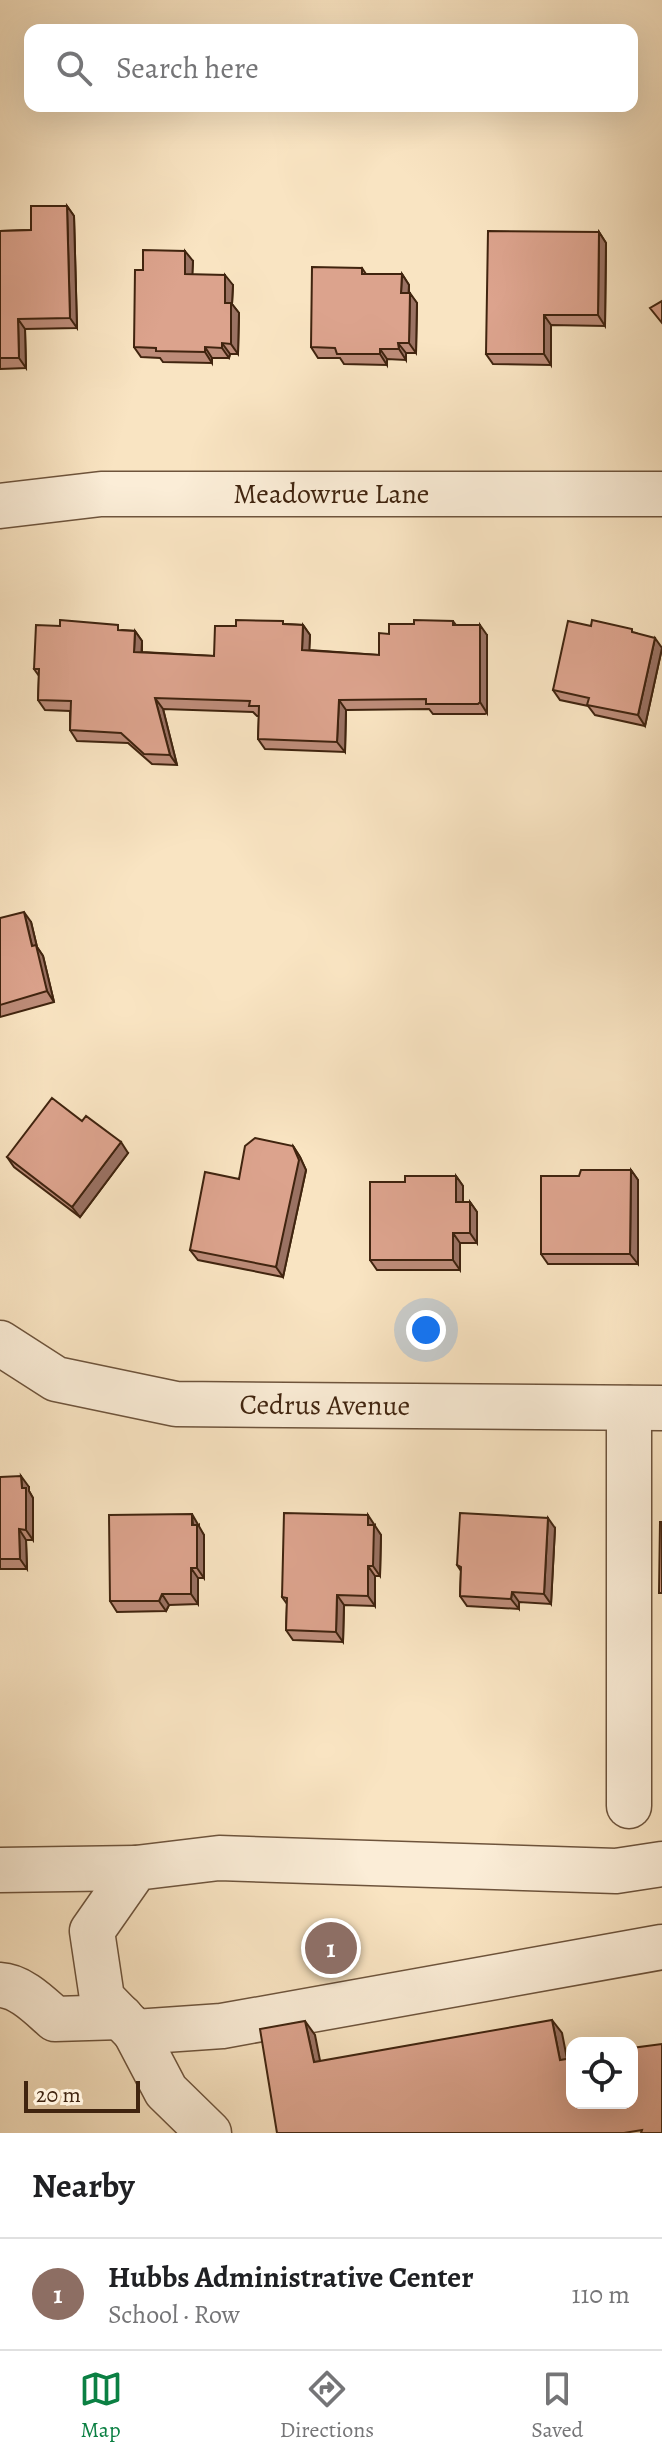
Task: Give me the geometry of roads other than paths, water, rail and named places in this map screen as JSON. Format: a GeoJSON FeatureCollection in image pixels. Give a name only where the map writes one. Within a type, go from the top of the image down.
{"type":"FeatureCollection","features":[{"type":"Feature","properties":{"kind":"street","name":"Meadowrue Lane"},"geometry":{"type":"LineString","coordinates":[[0,506],[101,494],[662,494]]}},
{"type":"Feature","properties":{"kind":"street","name":"Cedrus Avenue"},"geometry":{"type":"LineString","coordinates":[[0,1343],[56,1379],[176,1404],[646,1408]]}},
{"type":"Feature","properties":{"kind":"street"},"geometry":{"type":"LineString","coordinates":[[629,1806],[646,1408]]}},
{"type":"Feature","properties":{"kind":"street"},"geometry":{"type":"LineString","coordinates":[[0,1870],[136,1868],[219,1858],[616,1871],[662,1864]]}},
{"type":"Feature","properties":{"kind":"street"},"geometry":{"type":"LineString","coordinates":[[136,1868],[92,1931],[102,1998],[128,2024],[166,2091],[209,2133]]}},
{"type":"Feature","properties":{"kind":"street"},"geometry":{"type":"LineString","coordinates":[[0,1985],[33,1999],[55,2019],[222,2026],[662,1947]]}},
{"type":"Feature","properties":{"kind":"place","name":"Hubbs Administrative Center"},"geometry":{"type":"Point","coordinates":[331,1948]}}]}
